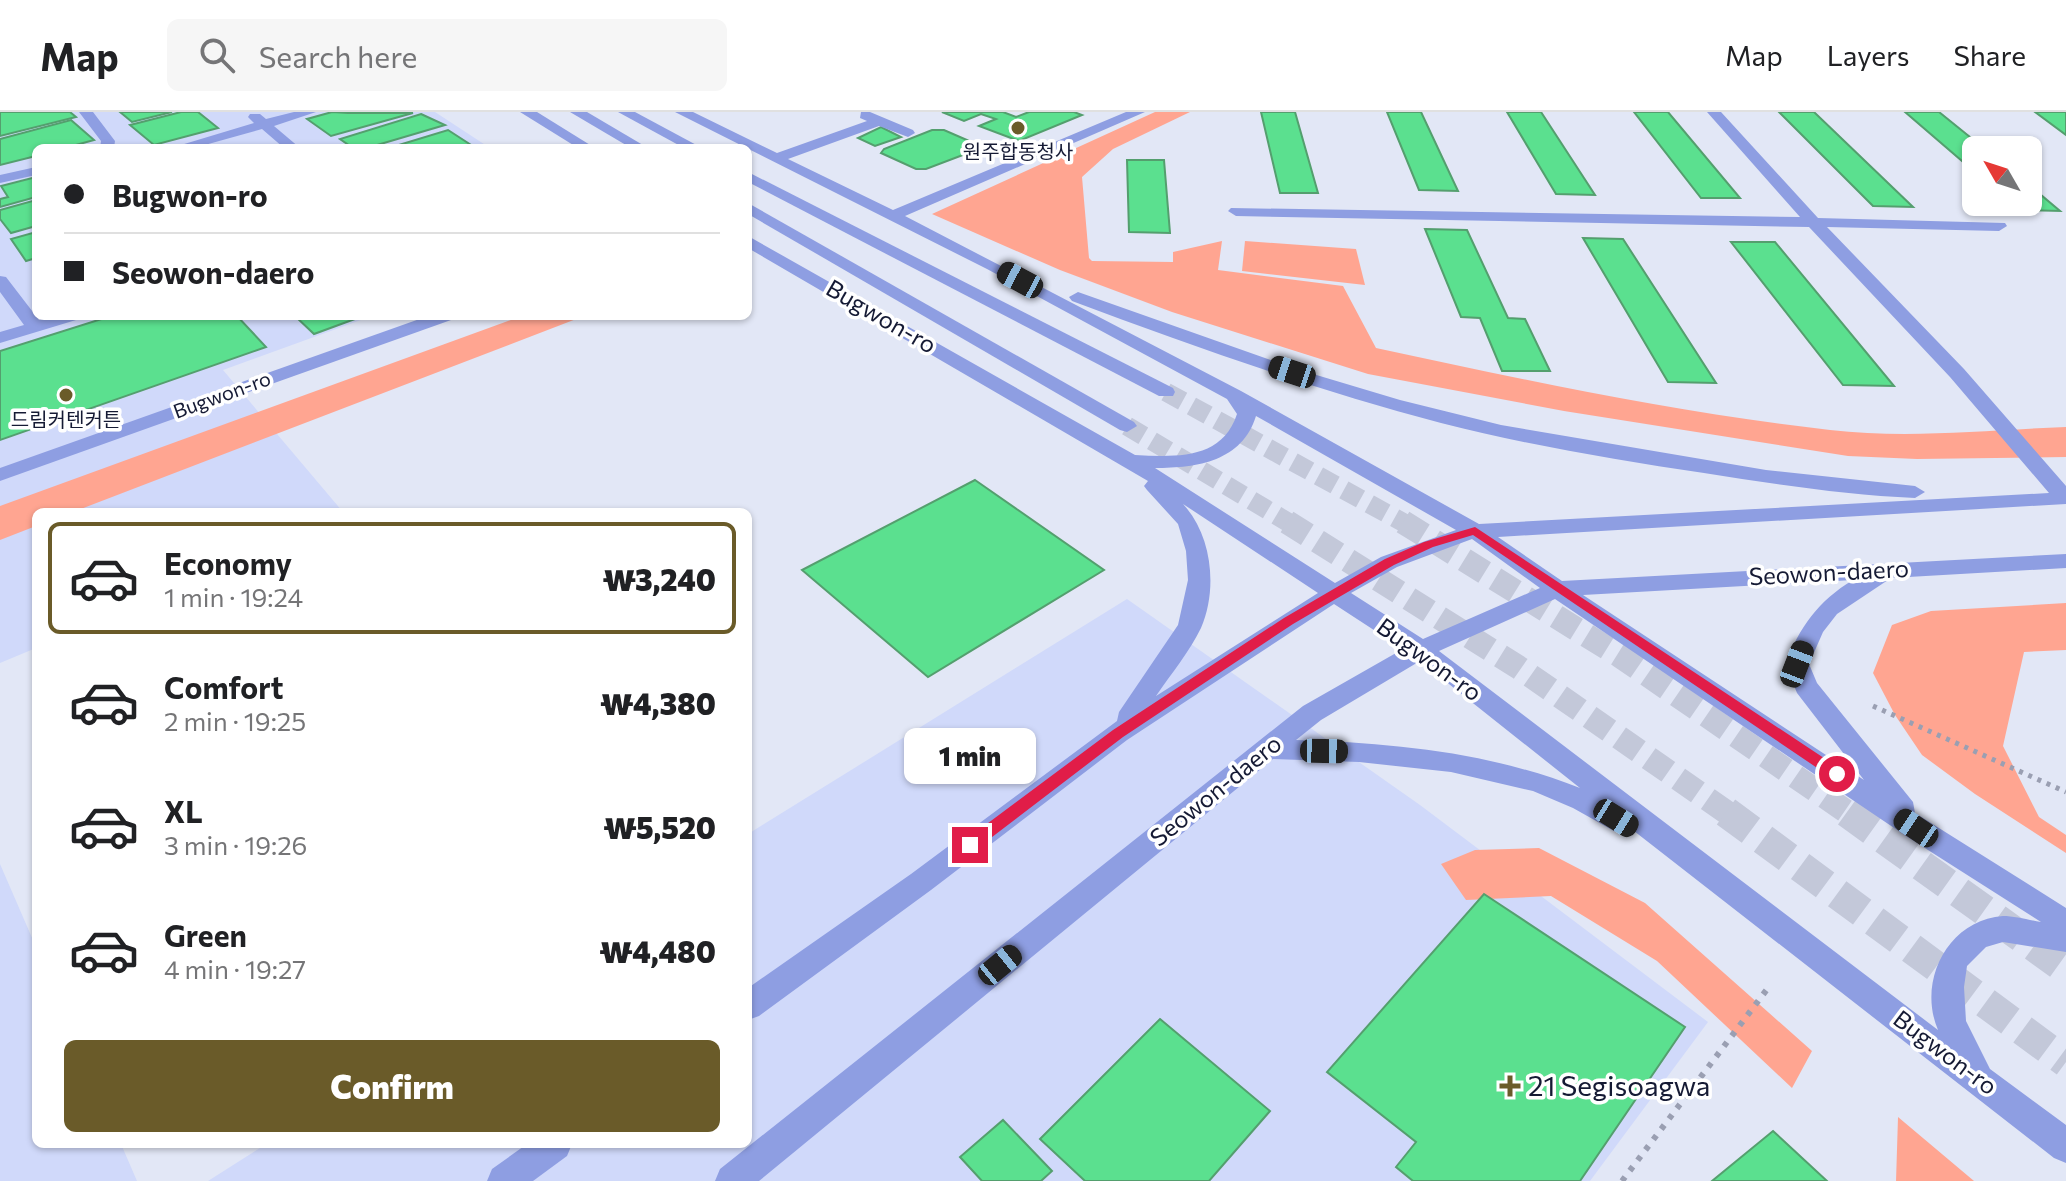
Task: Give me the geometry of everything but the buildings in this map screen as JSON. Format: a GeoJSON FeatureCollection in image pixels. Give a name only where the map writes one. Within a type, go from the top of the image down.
{"type":"FeatureCollection","features":[{"type":"Feature","properties":{"kind":"street"},"geometry":{"type":"LineString","coordinates":[[86,112],[108,144]]}},
{"type":"Feature","properties":{"kind":"street"},"geometry":{"type":"LineString","coordinates":[[249,112],[288,144]]}},
{"type":"Feature","properties":{"kind":"street"},"geometry":{"type":"LineString","coordinates":[[193,144],[309,112]]}},
{"type":"Feature","properties":{"kind":"street"},"geometry":{"type":"LineString","coordinates":[[527,112],[581,144]]}},
{"type":"Feature","properties":{"kind":"street"},"geometry":{"type":"LineString","coordinates":[[577,112],[634,144]]}},
{"type":"Feature","properties":{"kind":"street"},"geometry":{"type":"LineString","coordinates":[[625,112],[687,144]]}},
{"type":"Feature","properties":{"kind":"street"},"geometry":{"type":"LineString","coordinates":[[682,112],[748,144]]}},
{"type":"Feature","properties":{"kind":"street"},"geometry":{"type":"LineString","coordinates":[[859,112],[908,133]]}},
{"type":"Feature","properties":{"kind":"street"},"geometry":{"type":"LineString","coordinates":[[1714,112],[1813,222],[1957,373],[2066,498]]}},
{"type":"Feature","properties":{"kind":"street"},"geometry":{"type":"LineString","coordinates":[[895,215],[1125,114]]}},
{"type":"Feature","properties":{"kind":"street"},"geometry":{"type":"LineString","coordinates":[[777,158],[880,121]]}},
{"type":"Feature","properties":{"kind":"street"},"geometry":{"type":"LineString","coordinates":[[752,146],[993,266],[1234,395],[1475,531],[1916,828],[2066,923]]}},
{"type":"Feature","properties":{"kind":"street"},"geometry":{"type":"LineString","coordinates":[[0,179],[32,172]]}},
{"type":"Feature","properties":{"kind":"street"},"geometry":{"type":"LineString","coordinates":[[752,178],[1166,392]]}},
{"type":"Feature","properties":{"kind":"street","name":"Bugwon-ro"},"geometry":{"type":"LineString","coordinates":[[752,210],[1127,426]]}},
{"type":"Feature","properties":{"kind":"street"},"geometry":{"type":"LineString","coordinates":[[1236,211],[1999,226]]}},
{"type":"Feature","properties":{"kind":"street","name":"Bugwon-ro"},"geometry":{"type":"LineString","coordinates":[[752,243],[1131,461],[1421,649],[1729,890],[2066,1146]]}},
{"type":"Feature","properties":{"kind":"street"},"geometry":{"type":"LineString","coordinates":[[993,266],[1205,344],[1331,384],[1499,431],[1581,448],[1861,490],[2066,498]]}},
{"type":"Feature","properties":{"kind":"street"},"geometry":{"type":"LineString","coordinates":[[0,281],[35,327]]}},
{"type":"Feature","properties":{"kind":"street"},"geometry":{"type":"LineString","coordinates":[[0,338],[57,320]]}},
{"type":"Feature","properties":{"kind":"street","name":"Bugwon-ro"},"geometry":{"type":"LineString","coordinates":[[0,475],[434,320]]}},
{"type":"Feature","properties":{"kind":"street"},"geometry":{"type":"LineString","coordinates":[[1131,461],[1169,463],[1207,456],[1234,444],[1245,428],[1247,414],[1234,395]]}},
{"type":"Feature","properties":{"kind":"street"},"geometry":{"type":"LineString","coordinates":[[1118,733],[1190,626],[1200,570],[1188,522],[1131,461]]}},
{"type":"Feature","properties":{"kind":"street"},"geometry":{"type":"LineString","coordinates":[[752,1003],[921,882],[1118,733],[1334,593],[1389,562],[1429,545],[1475,531],[2066,498]]}},
{"type":"Feature","properties":{"kind":"street","name":"Seowon-daero"},"geometry":{"type":"LineString","coordinates":[[732,1181],[1312,713],[1421,649],[1557,589],[2066,561]]}},
{"type":"Feature","properties":{"kind":"street"},"geometry":{"type":"LineString","coordinates":[[1888,570],[1834,600],[1805,644],[1797,664],[1806,687],[1916,828]]}},
{"type":"Feature","properties":{"kind":"street"},"geometry":{"type":"LineString","coordinates":[[1267,749],[1381,752],[1483,766],[1559,789],[1616,818],[1729,890]]}},
{"type":"Feature","properties":{"kind":"street"},"geometry":{"type":"LineString","coordinates":[[1990,1086],[1962,1048],[1950,1021],[1949,987],[1953,961],[1976,937],[2003,929],[2066,939]]}},
{"type":"Feature","properties":{"kind":"street"},"geometry":{"type":"LineString","coordinates":[[504,1181],[549,1148]]}},
{"type":"Feature","properties":{"kind":"path"},"geometry":{"type":"LineString","coordinates":[[1864,698],[1876,708],[2066,792]]}},
{"type":"Feature","properties":{"kind":"path"},"geometry":{"type":"LineString","coordinates":[[1622,1181],[1771,984]]}},
{"type":"Feature","properties":{"kind":"shaded area"},"geometry":{"type":"Polygon","coordinates":[[[0,112],[435,112],[484,144],[32,144],[32,320],[361,320],[223,370],[340,508],[32,508],[32,650],[0,663],[0,112]]]}},
{"type":"Feature","properties":{"kind":"shaded area"},"geometry":{"type":"Polygon","coordinates":[[[1155,112],[1190,112],[1113,149],[1082,177],[1089,258],[1092,261],[1173,262],[1173,252],[1222,241],[1218,270],[1343,286],[1376,348],[1659,405],[1830,430],[1918,434],[2066,427],[2066,457],[1917,459],[1848,456],[1564,411],[1368,374],[1172,312],[1060,270],[932,214],[1155,112]]]}},
{"type":"Feature","properties":{"kind":"shaded area"},"geometry":{"type":"Polygon","coordinates":[[[1245,241],[1356,249],[1365,285],[1242,271],[1245,241]]]}},
{"type":"Feature","properties":{"kind":"shaded area"},"geometry":{"type":"Polygon","coordinates":[[[511,320],[574,320],[83,508],[32,508],[32,528],[0,540],[0,506],[511,320]]]}},
{"type":"Feature","properties":{"kind":"shaded area"},"geometry":{"type":"Polygon","coordinates":[[[1127,599],[1420,805],[1708,1022],[1590,1181],[208,1181],[260,1148],[752,1148],[752,832],[1127,599]]]}},
{"type":"Feature","properties":{"kind":"shaded area"},"geometry":{"type":"Polygon","coordinates":[[[2066,603],[2066,650],[2024,652],[2003,746],[2039,817],[2066,835],[2066,853],[1975,794],[1922,755],[1895,715],[1873,673],[1892,625],[1931,611],[2066,603]]]}},
{"type":"Feature","properties":{"kind":"shaded area"},"geometry":{"type":"Polygon","coordinates":[[[1539,848],[1645,903],[1812,1051],[1792,1088],[1657,961],[1551,896],[1466,900],[1441,864],[1475,850],[1539,848]]]}},
{"type":"Feature","properties":{"kind":"shaded area"},"geometry":{"type":"Polygon","coordinates":[[[0,864],[32,938],[32,1148],[123,1148],[137,1181],[0,1181],[0,864]]]}},
{"type":"Feature","properties":{"kind":"shaded area"},"geometry":{"type":"Polygon","coordinates":[[[1898,1117],[1974,1181],[1896,1181],[1898,1117]]]}},
{"type":"Feature","properties":{"kind":"tunnel"},"geometry":{"type":"LineString","coordinates":[[1166,392],[1406,524]]}},
{"type":"Feature","properties":{"kind":"tunnel"},"geometry":{"type":"LineString","coordinates":[[1127,426],[1291,524]]}},
{"type":"Feature","properties":{"kind":"tunnel"},"geometry":{"type":"LineString","coordinates":[[1287,522],[1518,667],[1729,814]]}},
{"type":"Feature","properties":{"kind":"tunnel"},"geometry":{"type":"LineString","coordinates":[[1403,522],[1620,656],[1850,814]]}},
{"type":"Feature","properties":{"kind":"tunnel"},"geometry":{"type":"LineString","coordinates":[[1726,812],[2066,1062]]}},
{"type":"Feature","properties":{"kind":"tunnel"},"geometry":{"type":"LineString","coordinates":[[1847,812],[2066,969]]}},
{"type":"Feature","properties":{"kind":"place","name":"원주합동청사"},"geometry":{"type":"Point","coordinates":[1018,128]}},
{"type":"Feature","properties":{"kind":"place","name":"드림커텐커튼"},"geometry":{"type":"Point","coordinates":[66,395]}},
{"type":"Feature","properties":{"kind":"place","name":"21 Segisoagwa"},"geometry":{"type":"Point","coordinates":[1510,1086]}},
{"type":"Feature","properties":{"kind":"route"},"geometry":{"type":"LineString","coordinates":[[970,845],[1118,733],[1334,593],[1389,562],[1429,545],[1475,531],[1557,589],[1837,774]]}}]}
